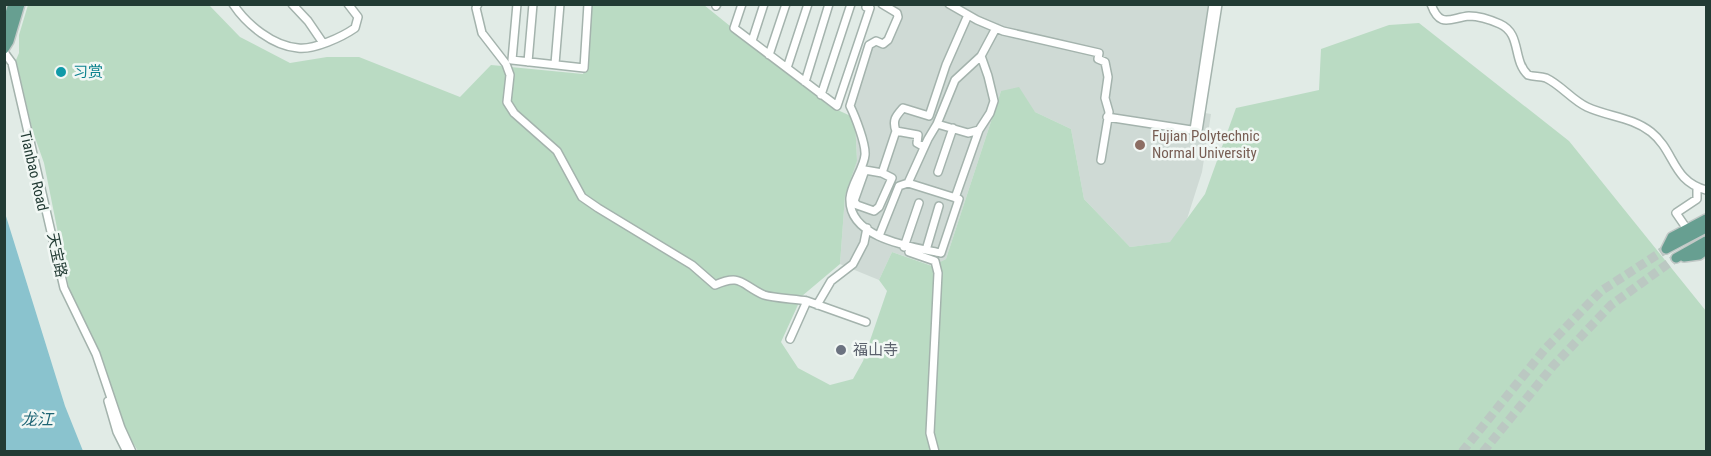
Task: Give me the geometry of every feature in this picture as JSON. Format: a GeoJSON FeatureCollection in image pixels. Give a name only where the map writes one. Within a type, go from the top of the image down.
{"type":"FeatureCollection","features":[{"type":"Feature","properties":{"kind":"main road"},"geometry":{"type":"LineString","coordinates":[[4,33],[13,4]]}},
{"type":"Feature","properties":{"kind":"main road"},"geometry":{"type":"LineString","coordinates":[[4,50],[20,4]]}},
{"type":"Feature","properties":{"kind":"main road"},"geometry":{"type":"LineString","coordinates":[[1707,219],[1672,237],[1666,249],[1707,228]]}},
{"type":"Feature","properties":{"kind":"main road"},"geometry":{"type":"LineString","coordinates":[[1707,241],[1676,258],[1698,255],[1707,250]]}},
{"type":"Feature","properties":{"kind":"street"},"geometry":{"type":"LineString","coordinates":[[233,4],[258,31],[280,43],[299,49],[323,43],[355,28],[358,16],[348,4]]}},
{"type":"Feature","properties":{"kind":"street"},"geometry":{"type":"LineString","coordinates":[[291,4],[308,21],[323,43]]}},
{"type":"Feature","properties":{"kind":"street"},"geometry":{"type":"LineString","coordinates":[[478,4],[476,8],[482,33],[506,64],[510,75],[507,102],[514,113],[557,151],[582,197],[692,265],[715,285],[729,279],[739,281],[765,296],[807,301],[866,322]]}},
{"type":"Feature","properties":{"kind":"street"},"geometry":{"type":"LineString","coordinates":[[517,4],[512,60],[584,68],[588,4]]}},
{"type":"Feature","properties":{"kind":"street"},"geometry":{"type":"LineString","coordinates":[[528,63],[533,4]]}},
{"type":"Feature","properties":{"kind":"street"},"geometry":{"type":"LineString","coordinates":[[555,64],[560,4]]}},
{"type":"Feature","properties":{"kind":"street"},"geometry":{"type":"LineString","coordinates":[[742,4],[734,28],[837,106],[870,8],[866,7],[867,4]]}},
{"type":"Feature","properties":{"kind":"street"},"geometry":{"type":"LineString","coordinates":[[752,41],[764,4]]}},
{"type":"Feature","properties":{"kind":"street"},"geometry":{"type":"LineString","coordinates":[[769,55],[786,4]]}},
{"type":"Feature","properties":{"kind":"street"},"geometry":{"type":"LineString","coordinates":[[787,68],[808,4]]}},
{"type":"Feature","properties":{"kind":"street"},"geometry":{"type":"LineString","coordinates":[[804,82],[830,4]]}},
{"type":"Feature","properties":{"kind":"street"},"geometry":{"type":"LineString","coordinates":[[821,94],[851,4]]}},
{"type":"Feature","properties":{"kind":"street"},"geometry":{"type":"LineString","coordinates":[[882,4],[897,13],[897,22],[888,40],[883,44],[876,41],[869,45],[850,106],[858,120],[865,154],[850,197],[851,208],[859,222],[876,236],[892,246],[935,261],[938,273],[930,434],[935,452]]}},
{"type":"Feature","properties":{"kind":"street"},"geometry":{"type":"LineString","coordinates":[[949,4],[996,28],[1100,53],[1098,59],[1105,62],[1108,77],[1105,98],[1108,112],[1101,160]]}},
{"type":"Feature","properties":{"kind":"street"},"geometry":{"type":"LineString","coordinates":[[1194,130],[1212,4]]}},
{"type":"Feature","properties":{"kind":"street"},"geometry":{"type":"LineString","coordinates":[[1107,117],[1198,131],[1218,4]]}},
{"type":"Feature","properties":{"kind":"street"},"geometry":{"type":"LineString","coordinates":[[1431,4],[1434,12],[1442,20],[1448,21],[1471,16],[1496,22],[1507,28],[1514,36],[1521,66],[1528,75],[1543,77],[1586,106],[1636,122],[1660,140],[1686,180],[1707,190]]}},
{"type":"Feature","properties":{"kind":"street"},"geometry":{"type":"LineString","coordinates":[[882,173],[896,131],[894,118],[903,108],[929,116],[946,64],[968,15]]}},
{"type":"Feature","properties":{"kind":"street"},"geometry":{"type":"LineString","coordinates":[[908,183],[956,80],[981,56],[996,28]]}},
{"type":"Feature","properties":{"kind":"street","name":"天宝路"},"geometry":{"type":"LineString","coordinates":[[4,50],[12,63],[64,288],[96,354],[121,428],[132,452]]}},
{"type":"Feature","properties":{"kind":"street"},"geometry":{"type":"LineString","coordinates":[[955,198],[979,130],[990,113],[994,101],[981,56]]}},
{"type":"Feature","properties":{"kind":"street","name":"Tianbao Road"},"geometry":{"type":"LineString","coordinates":[[4,59],[8,63],[33,159],[61,291],[93,355],[117,432],[127,452]]}},
{"type":"Feature","properties":{"kind":"street"},"geometry":{"type":"LineString","coordinates":[[937,124],[968,133],[979,130]]}},
{"type":"Feature","properties":{"kind":"street"},"geometry":{"type":"LineString","coordinates":[[938,172],[953,128]]}},
{"type":"Feature","properties":{"kind":"street"},"geometry":{"type":"LineString","coordinates":[[896,131],[918,135],[917,142],[924,147]]}},
{"type":"Feature","properties":{"kind":"street"},"geometry":{"type":"LineString","coordinates":[[865,170],[882,173],[892,178],[879,207],[874,211],[857,206],[854,201],[865,170]]}},
{"type":"Feature","properties":{"kind":"street"},"geometry":{"type":"LineString","coordinates":[[908,183],[959,199],[941,253],[904,247],[876,236],[899,186],[908,183]]}},
{"type":"Feature","properties":{"kind":"street"},"geometry":{"type":"LineString","coordinates":[[1687,229],[1676,213],[1697,199],[1697,187]]}},
{"type":"Feature","properties":{"kind":"street"},"geometry":{"type":"LineString","coordinates":[[904,247],[919,203]]}},
{"type":"Feature","properties":{"kind":"street"},"geometry":{"type":"LineString","coordinates":[[926,250],[939,206]]}},
{"type":"Feature","properties":{"kind":"street"},"geometry":{"type":"LineString","coordinates":[[817,305],[831,281],[854,264],[864,243],[867,228]]}},
{"type":"Feature","properties":{"kind":"street"},"geometry":{"type":"LineString","coordinates":[[790,339],[807,301]]}},
{"type":"Feature","properties":{"kind":"shaded area","name":"Fujian Polytechnic Normal University"},"geometry":{"type":"Polygon","coordinates":[[[888,5],[1208,5],[1193,111],[1211,114],[1202,172],[1187,219],[1171,242],[1130,247],[1084,199],[1071,129],[1035,112],[1001,91],[946,259],[933,266],[892,252],[879,280],[840,264],[845,196],[857,160],[855,118],[850,116],[871,49],[876,46],[885,48],[902,19],[899,12],[888,5]]]}},
{"type":"Feature","properties":{"kind":"green space"},"geometry":{"type":"Polygon","coordinates":[[[28,5],[209,5],[240,37],[290,63],[327,57],[359,57],[460,97],[491,65],[583,74],[590,5],[704,5],[829,106],[855,118],[857,161],[845,196],[840,264],[802,296],[781,342],[798,368],[830,385],[853,379],[863,361],[887,291],[879,280],[892,252],[932,266],[946,259],[1001,91],[1019,87],[1035,112],[1071,129],[1084,199],[1130,247],[1170,242],[1205,194],[1236,108],[1319,90],[1321,49],[1389,25],[1419,23],[1569,141],[1706,311],[1706,451],[138,451],[123,427],[114,395],[69,288],[44,163],[33,132],[16,60],[19,53],[19,35],[28,5]]]}},
{"type":"Feature","properties":{"kind":"water","name":"龙江"},"geometry":{"type":"Polygon","coordinates":[[[5,213],[65,406],[83,451],[5,451],[5,213]]]}},
{"type":"Feature","properties":{"kind":"tunnel"},"geometry":{"type":"LineString","coordinates":[[1462,452],[1545,349],[1601,291],[1666,249]]}},
{"type":"Feature","properties":{"kind":"tunnel"},"geometry":{"type":"LineString","coordinates":[[1483,452],[1553,366],[1611,305],[1676,258]]}},
{"type":"Feature","properties":{"kind":"place","name":"习赏"},"geometry":{"type":"Point","coordinates":[61,72]}},
{"type":"Feature","properties":{"kind":"place","name":"Fujian Polytechnic Normal University"},"geometry":{"type":"Point","coordinates":[1140,145]}},
{"type":"Feature","properties":{"kind":"place","name":"福山寺"},"geometry":{"type":"Point","coordinates":[841,350]}}]}
